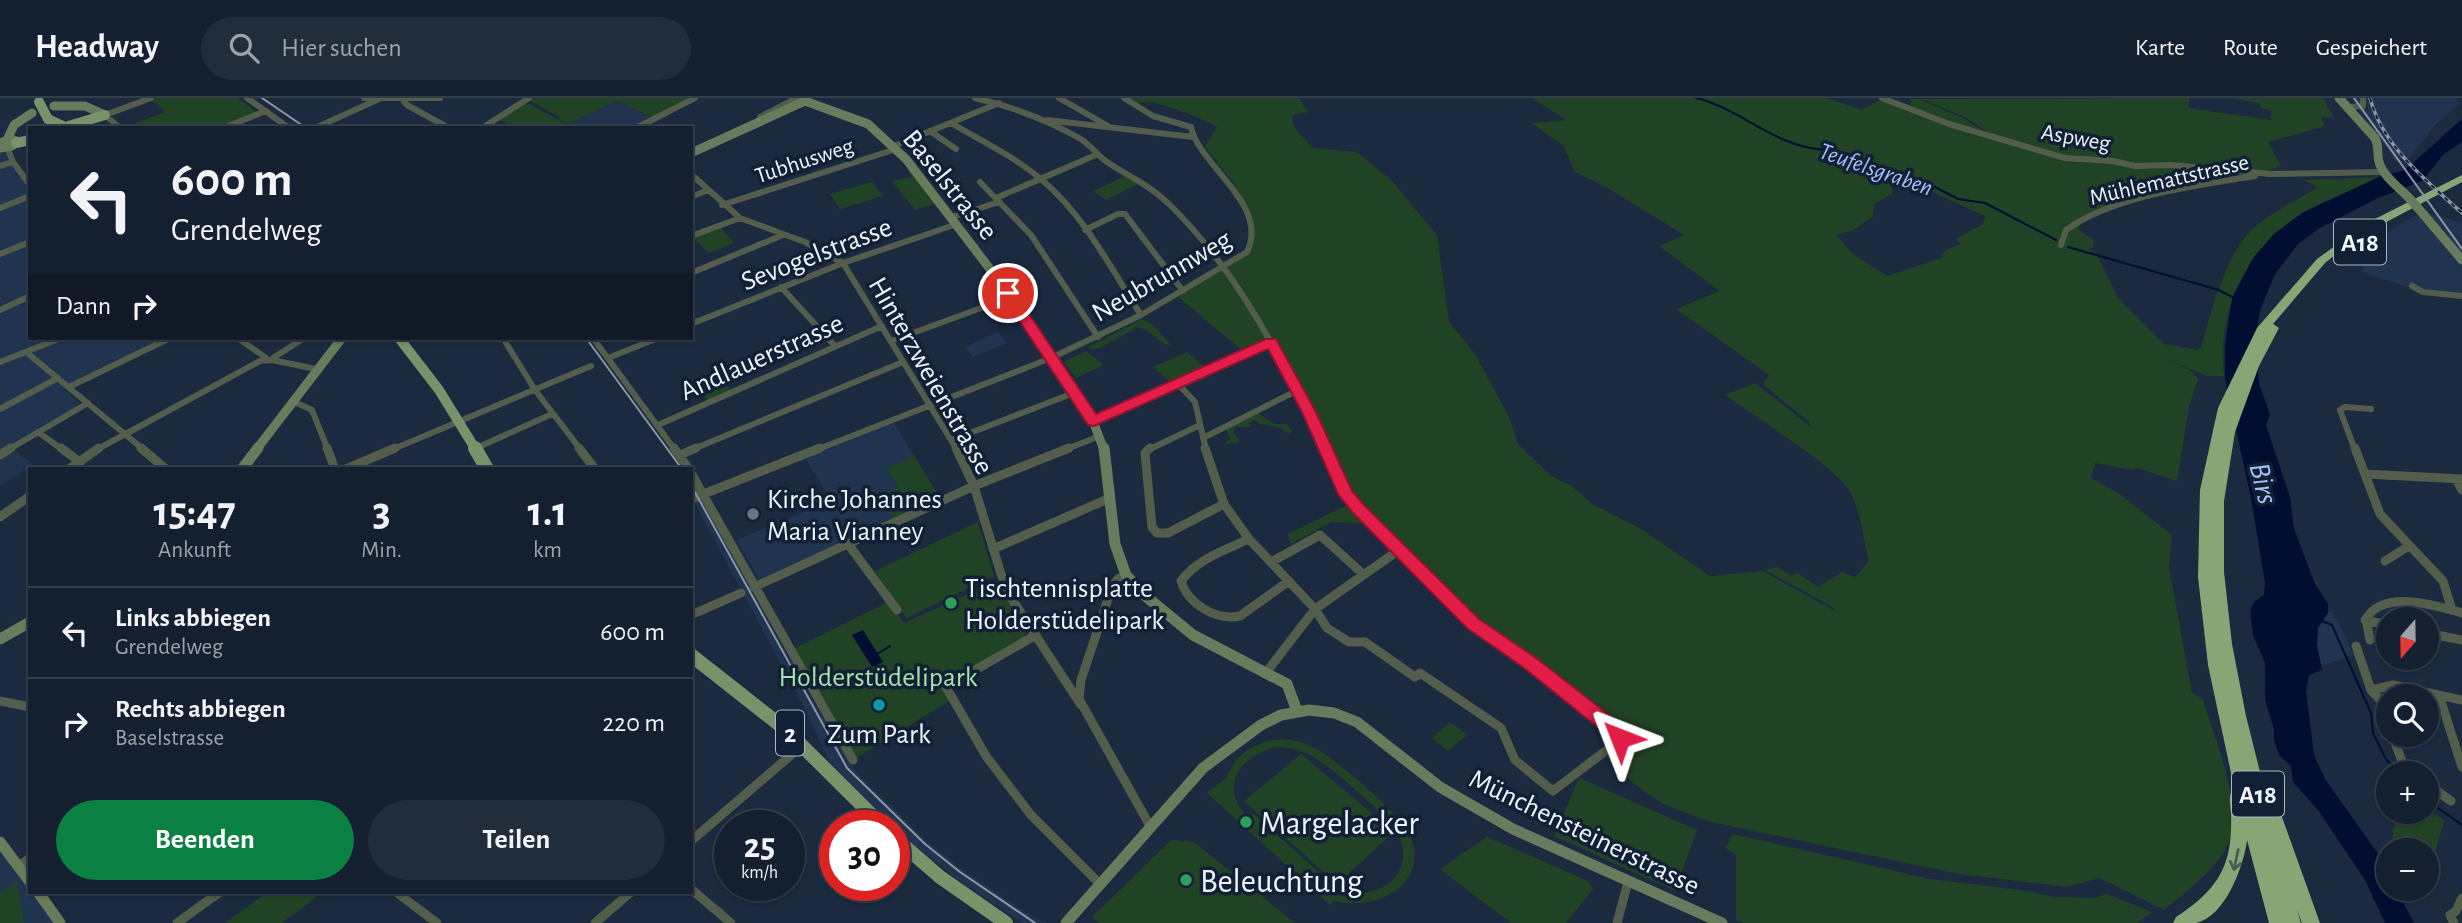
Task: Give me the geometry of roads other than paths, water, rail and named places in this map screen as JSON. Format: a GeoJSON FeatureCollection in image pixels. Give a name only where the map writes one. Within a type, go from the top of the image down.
{"type":"FeatureCollection","features":[{"type":"Feature","properties":{"kind":"highway","name":"A18"},"geometry":{"type":"LineString","coordinates":[[2278,923],[2220,692],[2205,559],[2208,477],[2218,427],[2235,376],[2279,304],[2322,259],[2391,214],[2462,178]]}},
{"type":"Feature","properties":{"kind":"highway","name":"A18"},"geometry":{"type":"LineString","coordinates":[[2292,923],[2237,710],[2228,663],[2216,562],[2219,473],[2224,447],[2243,385],[2277,322],[2331,263],[2380,230],[2462,187]]}},
{"type":"Feature","properties":{"kind":"highway"},"geometry":{"type":"LineString","coordinates":[[2228,663],[2240,696],[2260,773],[2311,923]]}},
{"type":"Feature","properties":{"kind":"highway"},"geometry":{"type":"LineString","coordinates":[[2182,923],[2208,906],[2232,877],[2240,836],[2238,794],[2229,757],[2232,745]]}},
{"type":"Feature","properties":{"kind":"main road"},"geometry":{"type":"LineString","coordinates":[[38,100],[49,125]]}},
{"type":"Feature","properties":{"kind":"main road"},"geometry":{"type":"LineString","coordinates":[[68,126],[103,116]]}},
{"type":"Feature","properties":{"kind":"main road"},"geometry":{"type":"LineString","coordinates":[[81,126],[103,116]]}},
{"type":"Feature","properties":{"kind":"main road"},"geometry":{"type":"LineString","coordinates":[[8,144],[28,139]]}},
{"type":"Feature","properties":{"kind":"main road"},"geometry":{"type":"LineString","coordinates":[[401,340],[439,390],[485,467]]}},
{"type":"Feature","properties":{"kind":"main road","name":"2"},"geometry":{"type":"LineString","coordinates":[[693,657],[785,729],[867,810]]}},
{"type":"Feature","properties":{"kind":"main road"},"geometry":{"type":"LineString","coordinates":[[910,851],[940,877],[1006,923]]}},
{"type":"Feature","properties":{"kind":"street"},"geometry":{"type":"LineString","coordinates":[[103,116],[151,98]]}},
{"type":"Feature","properties":{"kind":"street"},"geometry":{"type":"LineString","coordinates":[[247,98],[286,126]]}},
{"type":"Feature","properties":{"kind":"street"},"geometry":{"type":"LineString","coordinates":[[364,98],[440,98]]}},
{"type":"Feature","properties":{"kind":"street"},"geometry":{"type":"LineString","coordinates":[[485,126],[529,98]]}},
{"type":"Feature","properties":{"kind":"street"},"geometry":{"type":"LineString","coordinates":[[640,126],[695,98]]}},
{"type":"Feature","properties":{"kind":"street"},"geometry":{"type":"LineString","coordinates":[[975,98],[999,103],[1081,139],[1105,161],[1154,191],[1169,204],[1221,268],[1271,342],[1309,412],[1346,494],[1473,624],[1530,663],[1619,733],[1617,743],[1553,792],[1515,760],[1501,728],[1420,673],[1415,677],[1365,642],[1346,640],[1327,628],[1315,609],[1249,539],[1224,504],[1206,456],[1195,402],[1178,384]]}},
{"type":"Feature","properties":{"kind":"street"},"geometry":{"type":"LineString","coordinates":[[1059,98],[1106,123],[1108,127]]}},
{"type":"Feature","properties":{"kind":"street","name":"Neubrunnweg"},"geometry":{"type":"LineString","coordinates":[[693,498],[1051,358],[1141,315],[1250,250],[1254,235],[1233,188],[1193,137],[1191,127],[1153,116],[1124,98]]}},
{"type":"Feature","properties":{"kind":"street","name":"Aspweg"},"geometry":{"type":"LineString","coordinates":[[1882,98],[1949,124],[2065,158],[2113,161],[2136,166],[2171,165],[2271,174]]}},
{"type":"Feature","properties":{"kind":"street"},"geometry":{"type":"LineString","coordinates":[[2339,98],[2377,142],[2380,150],[2378,162],[2384,172],[2457,248],[2462,260]]}},
{"type":"Feature","properties":{"kind":"street"},"geometry":{"type":"LineString","coordinates":[[2348,107],[2362,106],[2363,98]]}},
{"type":"Feature","properties":{"kind":"street"},"geometry":{"type":"LineString","coordinates":[[319,126],[380,99]]}},
{"type":"Feature","properties":{"kind":"street"},"geometry":{"type":"LineString","coordinates":[[406,99],[404,102],[407,105],[445,126]]}},
{"type":"Feature","properties":{"kind":"street"},"geometry":{"type":"LineString","coordinates":[[760,117],[794,99],[806,99]]}},
{"type":"Feature","properties":{"kind":"street"},"geometry":{"type":"LineString","coordinates":[[693,152],[806,99]]}},
{"type":"Feature","properties":{"kind":"street","name":"Baselstrasse"},"geometry":{"type":"LineString","coordinates":[[806,99],[863,122],[895,147],[1011,297],[1076,393],[1094,421],[1106,457],[1115,544],[1126,575]]}},
{"type":"Feature","properties":{"kind":"street","name":"Tubhusweg"},"geometry":{"type":"LineString","coordinates":[[722,205],[895,147],[999,103]]}},
{"type":"Feature","properties":{"kind":"street"},"geometry":{"type":"LineString","coordinates":[[54,106],[85,106],[118,126]]}},
{"type":"Feature","properties":{"kind":"street"},"geometry":{"type":"LineString","coordinates":[[228,126],[266,111]]}},
{"type":"Feature","properties":{"kind":"street"},"geometry":{"type":"LineString","coordinates":[[28,182],[13,162],[8,144],[14,125],[32,113]]}},
{"type":"Feature","properties":{"kind":"street"},"geometry":{"type":"LineString","coordinates":[[1042,120],[1193,137]]}},
{"type":"Feature","properties":{"kind":"street"},"geometry":{"type":"LineString","coordinates":[[951,123],[1055,191],[1085,230],[1141,315]]}},
{"type":"Feature","properties":{"kind":"street"},"geometry":{"type":"LineString","coordinates":[[930,131],[956,149]]}},
{"type":"Feature","properties":{"kind":"street","name":"Sevogelstrasse"},"geometry":{"type":"LineString","coordinates":[[693,323],[954,221],[1098,154]]}},
{"type":"Feature","properties":{"kind":"street"},"geometry":{"type":"LineString","coordinates":[[0,166],[13,162]]}},
{"type":"Feature","properties":{"kind":"street","name":"Mühlemattstrasse"},"geometry":{"type":"LineString","coordinates":[[2062,245],[2066,230],[2083,218],[2164,194],[2271,174],[2384,172]]}},
{"type":"Feature","properties":{"kind":"street","name":"Hinterzweienstrasse"},"geometry":{"type":"LineString","coordinates":[[693,176],[722,205],[740,218],[805,242],[843,263],[952,440],[974,486],[993,549],[1013,599],[1081,705]]}},
{"type":"Feature","properties":{"kind":"street"},"geometry":{"type":"LineString","coordinates":[[980,182],[1036,242],[1098,337]]}},
{"type":"Feature","properties":{"kind":"street"},"geometry":{"type":"LineString","coordinates":[[693,196],[708,190]]}},
{"type":"Feature","properties":{"kind":"street"},"geometry":{"type":"LineString","coordinates":[[0,208],[28,197]]}},
{"type":"Feature","properties":{"kind":"street"},"geometry":{"type":"LineString","coordinates":[[1085,230],[1118,214],[1125,214],[1183,291]]}},
{"type":"Feature","properties":{"kind":"street"},"geometry":{"type":"LineString","coordinates":[[693,235],[740,218]]}},
{"type":"Feature","properties":{"kind":"street"},"geometry":{"type":"LineString","coordinates":[[693,272],[783,235]]}},
{"type":"Feature","properties":{"kind":"street"},"geometry":{"type":"LineString","coordinates":[[0,254],[28,243]]}},
{"type":"Feature","properties":{"kind":"street"},"geometry":{"type":"LineString","coordinates":[[2412,286],[2423,292],[2462,296]]}},
{"type":"Feature","properties":{"kind":"street"},"geometry":{"type":"LineString","coordinates":[[781,287],[835,346]]}},
{"type":"Feature","properties":{"kind":"street"},"geometry":{"type":"LineString","coordinates":[[0,310],[28,297]]}},
{"type":"Feature","properties":{"kind":"street"},"geometry":{"type":"LineString","coordinates":[[891,341],[1011,297]]}},
{"type":"Feature","properties":{"kind":"street","name":"Andlauerstrasse"},"geometry":{"type":"LineString","coordinates":[[658,425],[882,326]]}},
{"type":"Feature","properties":{"kind":"street"},"geometry":{"type":"LineString","coordinates":[[0,362],[56,340]]}},
{"type":"Feature","properties":{"kind":"street"},"geometry":{"type":"LineString","coordinates":[[69,387],[166,340]]}},
{"type":"Feature","properties":{"kind":"street"},"geometry":{"type":"LineString","coordinates":[[241,340],[269,358],[293,366],[316,369]]}},
{"type":"Feature","properties":{"kind":"street"},"geometry":{"type":"LineString","coordinates":[[72,467],[124,433],[300,340]]}},
{"type":"Feature","properties":{"kind":"street"},"geometry":{"type":"LineString","coordinates":[[243,467],[340,340]]}},
{"type":"Feature","properties":{"kind":"street"},"geometry":{"type":"LineString","coordinates":[[504,340],[535,390],[593,467]]}},
{"type":"Feature","properties":{"kind":"street"},"geometry":{"type":"LineString","coordinates":[[594,340],[688,467]]}},
{"type":"Feature","properties":{"kind":"street"},"geometry":{"type":"LineString","coordinates":[[608,358],[653,340]]}},
{"type":"Feature","properties":{"kind":"street"},"geometry":{"type":"LineString","coordinates":[[1094,421],[1271,342]]}},
{"type":"Feature","properties":{"kind":"street"},"geometry":{"type":"LineString","coordinates":[[26,352],[164,467]]}},
{"type":"Feature","properties":{"kind":"street"},"geometry":{"type":"LineString","coordinates":[[680,455],[903,362]]}},
{"type":"Feature","properties":{"kind":"street"},"geometry":{"type":"LineString","coordinates":[[351,467],[592,366]]}},
{"type":"Feature","properties":{"kind":"street"},"geometry":{"type":"LineString","coordinates":[[0,410],[58,379]]}},
{"type":"Feature","properties":{"kind":"street"},"geometry":{"type":"LineString","coordinates":[[1203,438],[1296,391]]}},
{"type":"Feature","properties":{"kind":"street"},"geometry":{"type":"LineString","coordinates":[[952,440],[1076,393]]}},
{"type":"Feature","properties":{"kind":"street"},"geometry":{"type":"LineString","coordinates":[[292,401],[312,410],[334,467]]}},
{"type":"Feature","properties":{"kind":"street"},"geometry":{"type":"LineString","coordinates":[[0,455],[88,403]]}},
{"type":"Feature","properties":{"kind":"street"},"geometry":{"type":"LineString","coordinates":[[2371,409],[2345,407],[2340,410],[2380,514],[2443,581],[2452,610]]}},
{"type":"Feature","properties":{"kind":"street"},"geometry":{"type":"LineString","coordinates":[[474,449],[552,414]]}},
{"type":"Feature","properties":{"kind":"street"},"geometry":{"type":"LineString","coordinates":[[1200,425],[1153,446],[1145,453],[1152,527],[1157,533],[1168,533],[1224,504]]}},
{"type":"Feature","properties":{"kind":"street"},"geometry":{"type":"LineString","coordinates":[[38,432],[80,461]]}},
{"type":"Feature","properties":{"kind":"street"},"geometry":{"type":"LineString","coordinates":[[754,587],[974,486],[1100,436]]}},
{"type":"Feature","properties":{"kind":"street"},"geometry":{"type":"LineString","coordinates":[[2365,474],[2459,479],[2462,490]]}},
{"type":"Feature","properties":{"kind":"street"},"geometry":{"type":"LineString","coordinates":[[693,477],[853,760]]}},
{"type":"Feature","properties":{"kind":"street"},"geometry":{"type":"LineString","coordinates":[[0,517],[28,497]]}},
{"type":"Feature","properties":{"kind":"street"},"geometry":{"type":"LineString","coordinates":[[993,549],[1110,498]]}},
{"type":"Feature","properties":{"kind":"street"},"geometry":{"type":"LineString","coordinates":[[1271,562],[1320,535],[1363,574]]}},
{"type":"Feature","properties":{"kind":"street"},"geometry":{"type":"LineString","coordinates":[[1249,539],[1215,554],[1185,574],[1181,581],[1184,590],[1218,617],[1231,619],[1240,616],[1289,581]]}},
{"type":"Feature","properties":{"kind":"street"},"geometry":{"type":"LineString","coordinates":[[848,544],[897,610]]}},
{"type":"Feature","properties":{"kind":"street"},"geometry":{"type":"LineString","coordinates":[[2385,561],[2409,546]]}},
{"type":"Feature","properties":{"kind":"street"},"geometry":{"type":"LineString","coordinates":[[1265,674],[1315,609],[1399,550]]}},
{"type":"Feature","properties":{"kind":"street"},"geometry":{"type":"LineString","coordinates":[[1066,923],[1150,826],[1181,789],[1231,745],[1261,725],[1297,711],[1288,686],[1193,635],[1143,594],[1126,575],[1118,579],[1112,587],[1079,691],[1081,705],[1150,826]]}},
{"type":"Feature","properties":{"kind":"street"},"geometry":{"type":"LineString","coordinates":[[693,614],[741,593]]}},
{"type":"Feature","properties":{"kind":"street"},"geometry":{"type":"LineString","coordinates":[[2370,640],[2365,620],[2370,610],[2380,605],[2417,603],[2462,613]]}},
{"type":"Feature","properties":{"kind":"street"},"geometry":{"type":"LineString","coordinates":[[2365,620],[2376,622]]}},
{"type":"Feature","properties":{"kind":"street"},"geometry":{"type":"LineString","coordinates":[[0,639],[28,623]]}},
{"type":"Feature","properties":{"kind":"street"},"geometry":{"type":"LineString","coordinates":[[1035,635],[946,687],[986,756],[1031,815],[1100,884]]}},
{"type":"Feature","properties":{"kind":"street"},"geometry":{"type":"LineString","coordinates":[[2440,636],[2462,640]]}},
{"type":"Feature","properties":{"kind":"street"},"geometry":{"type":"LineString","coordinates":[[2356,646],[2371,690],[2376,696]]}},
{"type":"Feature","properties":{"kind":"street"},"geometry":{"type":"LineString","coordinates":[[2371,690],[2376,689]]}},
{"type":"Feature","properties":{"kind":"street"},"geometry":{"type":"LineString","coordinates":[[2462,700],[2439,695],[2462,767]]}},
{"type":"Feature","properties":{"kind":"street"},"geometry":{"type":"LineString","coordinates":[[0,701],[28,707]]}},
{"type":"Feature","properties":{"kind":"street","name":"Münchensteinerstrasse"},"geometry":{"type":"LineString","coordinates":[[1297,711],[1329,712],[1357,722],[1406,762],[1460,800],[1540,843],[1722,923]]}},
{"type":"Feature","properties":{"kind":"street"},"geometry":{"type":"LineString","coordinates":[[693,839],[791,755]]}},
{"type":"Feature","properties":{"kind":"street"},"geometry":{"type":"LineString","coordinates":[[0,842],[24,862]]}},
{"type":"Feature","properties":{"kind":"street"},"geometry":{"type":"LineString","coordinates":[[1616,923],[1628,882]]}},
{"type":"Feature","properties":{"kind":"street"},"geometry":{"type":"LineString","coordinates":[[693,890],[731,923]]}},
{"type":"Feature","properties":{"kind":"street"},"geometry":{"type":"LineString","coordinates":[[39,894],[60,923]]}},
{"type":"Feature","properties":{"kind":"street"},"geometry":{"type":"LineString","coordinates":[[177,923],[217,894]]}},
{"type":"Feature","properties":{"kind":"street"},"geometry":{"type":"LineString","coordinates":[[399,894],[437,923]]}},
{"type":"Feature","properties":{"kind":"street"},"geometry":{"type":"LineString","coordinates":[[595,923],[629,894]]}},
{"type":"Feature","properties":{"kind":"street"},"geometry":{"type":"LineString","coordinates":[[2452,919],[2462,898]]}},
{"type":"Feature","properties":{"kind":"water","name":"Birs"},"geometry":{"type":"Polygon","coordinates":[[[2462,119],[2462,142],[2444,154],[2422,181],[2376,199],[2320,228],[2299,243],[2275,274],[2260,310],[2256,338],[2259,384],[2270,415],[2266,425],[2290,497],[2294,529],[2315,584],[2328,604],[2328,613],[2318,628],[2317,645],[2322,670],[2309,675],[2306,691],[2314,755],[2325,779],[2376,851],[2376,901],[2402,901],[2414,923],[2385,923],[2365,880],[2318,810],[2293,782],[2291,766],[2279,755],[2274,740],[2274,729],[2265,699],[2265,663],[2253,635],[2250,611],[2254,602],[2264,595],[2265,583],[2251,498],[2225,379],[2225,344],[2232,298],[2253,258],[2274,234],[2302,213],[2379,177],[2405,170],[2462,119]]]}},
{"type":"Feature","properties":{"kind":"water"},"geometry":{"type":"Polygon","coordinates":[[[863,630],[883,662],[872,667],[852,635],[863,630]]]}},
{"type":"Feature","properties":{"kind":"waterway","name":"Teufelsgraben"},"geometry":{"type":"LineString","coordinates":[[1696,98],[1728,110],[1789,142],[1825,150],[1826,155],[1882,175],[1933,186],[1958,199],[1985,203],[2056,240]]}},
{"type":"Feature","properties":{"kind":"waterway","name":"Teufelsgraben"},"geometry":{"type":"LineString","coordinates":[[2068,247],[2219,290],[2234,298]]}},
{"type":"Feature","properties":{"kind":"waterway"},"geometry":{"type":"LineString","coordinates":[[2322,621],[2332,625],[2371,713],[2373,733],[2388,761]]}},
{"type":"Feature","properties":{"kind":"waterway"},"geometry":{"type":"LineString","coordinates":[[877,654],[890,646]]}},
{"type":"Feature","properties":{"kind":"waterway"},"geometry":{"type":"LineString","coordinates":[[2439,809],[2462,825]]}},
{"type":"Feature","properties":{"kind":"tram line"},"geometry":{"type":"LineString","coordinates":[[262,98],[303,126]]}},
{"type":"Feature","properties":{"kind":"tram line"},"geometry":{"type":"LineString","coordinates":[[2354,98],[2462,249]]}},
{"type":"Feature","properties":{"kind":"tram line"},"geometry":{"type":"LineString","coordinates":[[587,340],[681,467]]}},
{"type":"Feature","properties":{"kind":"tram line"},"geometry":{"type":"LineString","coordinates":[[693,489],[847,768],[925,844],[960,872],[1035,923]]}},
{"type":"Feature","properties":{"kind":"railway"},"geometry":{"type":"LineString","coordinates":[[2370,98],[2376,116],[2395,147],[2420,175],[2462,213]]}},
{"type":"Feature","properties":{"kind":"place","name":"Kirche Johannes Maria Vianney"},"geometry":{"type":"Point","coordinates":[753,514]}},
{"type":"Feature","properties":{"kind":"place","name":"Tischtennisplatte Holderstüdelipark"},"geometry":{"type":"Point","coordinates":[951,603]}},
{"type":"Feature","properties":{"kind":"place","name":"Zum Park"},"geometry":{"type":"Point","coordinates":[879,705]}},
{"type":"Feature","properties":{"kind":"place","name":"Margelacker"},"geometry":{"type":"Point","coordinates":[1246,822]}},
{"type":"Feature","properties":{"kind":"place","name":"Beleuchtung"},"geometry":{"type":"Point","coordinates":[1186,880]}},
{"type":"Feature","properties":{"kind":"park label","name":"Holderstüdelipark"},"geometry":{"type":"Point","coordinates":[878,676]}}]}
